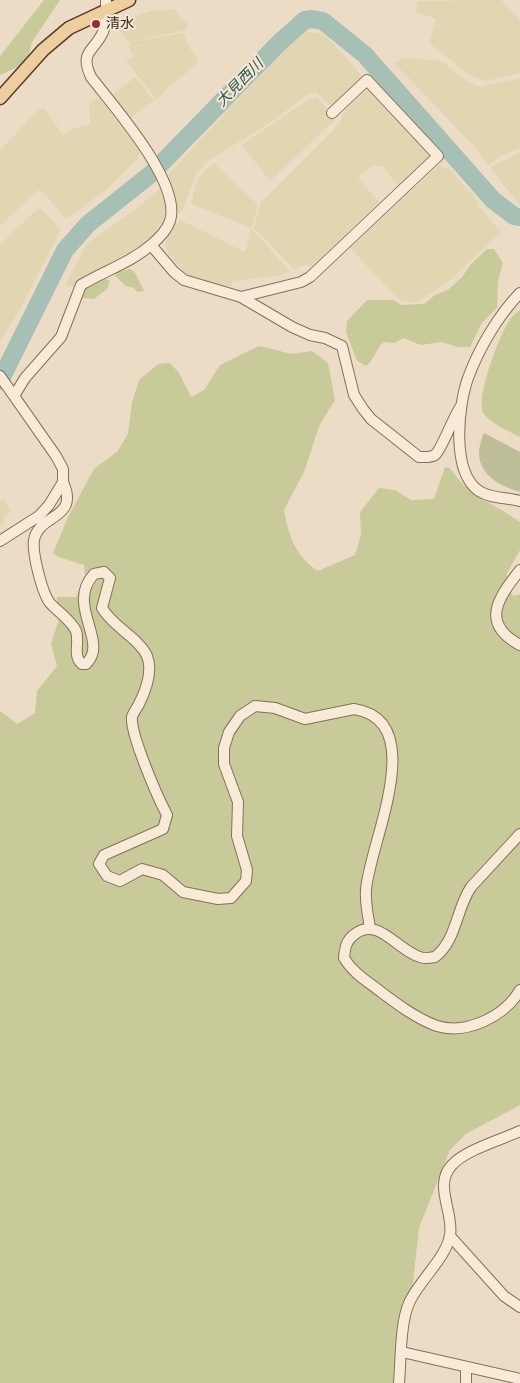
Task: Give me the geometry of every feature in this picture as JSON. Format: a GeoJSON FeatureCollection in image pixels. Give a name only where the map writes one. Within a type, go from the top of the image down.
{"type":"FeatureCollection","features":[{"type":"Feature","properties":{"kind":"main road"},"geometry":{"type":"LineString","coordinates":[[0,98],[43,50],[69,28],[106,5],[130,0]]}},
{"type":"Feature","properties":{"kind":"street"},"geometry":{"type":"LineString","coordinates":[[12,393],[61,337],[81,285],[128,262],[151,245],[165,230],[170,221],[170,200],[164,180],[149,156],[91,77],[86,67],[85,59],[102,33],[106,5]]}},
{"type":"Feature","properties":{"kind":"street"},"geometry":{"type":"LineString","coordinates":[[242,297],[302,282],[438,156],[367,80],[332,113]]}},
{"type":"Feature","properties":{"kind":"street"},"geometry":{"type":"LineString","coordinates":[[151,245],[174,272],[184,280],[242,297],[310,336],[325,338],[342,346],[354,395],[363,409],[420,458],[436,454],[454,416],[461,406]]}},
{"type":"Feature","properties":{"kind":"street"},"geometry":{"type":"LineString","coordinates":[[520,293],[509,305],[493,329],[468,378],[461,406],[460,442],[461,458],[467,476],[479,491],[493,497],[520,501]]}},
{"type":"Feature","properties":{"kind":"street"},"geometry":{"type":"LineString","coordinates":[[0,376],[63,468],[63,482],[68,493],[64,508],[60,515],[38,531],[34,539],[35,554],[42,588],[49,601],[75,630],[77,657],[82,664],[86,664],[92,654],[93,640],[83,607],[84,594],[94,574],[104,572],[110,578],[102,608],[109,619],[143,649],[147,656],[148,682],[145,693],[132,717],[134,731],[159,799],[167,814],[163,829],[104,854],[99,864],[107,876],[120,881],[142,869],[163,875],[183,892],[218,899],[232,898],[246,880],[247,870],[237,836],[238,802],[224,764],[224,748],[229,732],[240,716],[255,706],[275,708],[305,719],[354,709],[360,710],[369,713],[384,726],[390,737],[393,753],[392,770],[366,890],[370,928]]}},
{"type":"Feature","properties":{"kind":"street"},"geometry":{"type":"LineString","coordinates":[[0,541],[39,516],[63,482]]}},
{"type":"Feature","properties":{"kind":"street"},"geometry":{"type":"LineString","coordinates":[[520,570],[500,599],[495,615],[499,627],[507,637],[520,645]]}},
{"type":"Feature","properties":{"kind":"street"},"geometry":{"type":"LineString","coordinates":[[520,834],[468,891],[450,939],[435,957],[416,956],[381,932],[370,928],[358,931],[348,940],[344,958],[349,967],[397,1004],[428,1022],[450,1028],[486,1022],[507,1007],[520,990]]}},
{"type":"Feature","properties":{"kind":"street"},"geometry":{"type":"LineString","coordinates":[[399,1383],[408,1305],[418,1286],[441,1254],[450,1236],[444,1181],[451,1166],[469,1154],[520,1131]]}},
{"type":"Feature","properties":{"kind":"street"},"geometry":{"type":"LineString","coordinates":[[450,1236],[504,1296],[520,1307]]}},
{"type":"Feature","properties":{"kind":"street"},"geometry":{"type":"LineString","coordinates":[[402,1352],[520,1379]]}},
{"type":"Feature","properties":{"kind":"street"},"geometry":{"type":"LineString","coordinates":[[466,1367],[466,1383]]}},
{"type":"Feature","properties":{"kind":"shaded area"},"geometry":{"type":"Polygon","coordinates":[[[501,0],[520,20],[520,73],[485,81],[471,76],[429,43],[436,19],[416,12],[417,1],[501,0]]]}},
{"type":"Feature","properties":{"kind":"shaded area"},"geometry":{"type":"Polygon","coordinates":[[[175,9],[180,18],[188,22],[186,30],[128,42],[113,23],[151,11],[175,9]]]}},
{"type":"Feature","properties":{"kind":"shaded area"},"geometry":{"type":"Polygon","coordinates":[[[306,32],[319,33],[328,38],[363,77],[332,107],[316,92],[309,94],[268,124],[208,161],[196,174],[183,210],[176,213],[168,175],[170,172],[294,40],[306,32]]]}},
{"type":"Feature","properties":{"kind":"shaded area"},"geometry":{"type":"Polygon","coordinates":[[[185,34],[187,44],[198,60],[197,64],[165,90],[157,100],[126,61],[133,56],[129,45],[132,42],[185,34]]]}},
{"type":"Feature","properties":{"kind":"shaded area"},"geometry":{"type":"Polygon","coordinates":[[[405,58],[441,61],[466,80],[480,87],[520,78],[520,148],[505,154],[488,165],[475,147],[394,63],[405,58]]]}},
{"type":"Feature","properties":{"kind":"shaded area"},"geometry":{"type":"Polygon","coordinates":[[[135,77],[154,100],[130,119],[110,97],[135,77]]]}},
{"type":"Feature","properties":{"kind":"shaded area"},"geometry":{"type":"Polygon","coordinates":[[[370,87],[433,156],[400,188],[382,166],[372,166],[358,178],[379,202],[311,267],[306,265],[294,269],[254,228],[261,202],[339,124],[345,111],[370,87]]]}},
{"type":"Feature","properties":{"kind":"shaded area"},"geometry":{"type":"Polygon","coordinates":[[[101,96],[141,149],[137,160],[106,190],[69,217],[65,218],[43,192],[38,190],[0,226],[0,150],[39,109],[45,109],[63,135],[72,129],[90,124],[89,103],[101,96]]]}},
{"type":"Feature","properties":{"kind":"shaded area"},"geometry":{"type":"Polygon","coordinates":[[[317,97],[334,118],[334,121],[270,181],[242,145],[309,99],[317,97]]]}},
{"type":"Feature","properties":{"kind":"shaded area"},"geometry":{"type":"Polygon","coordinates":[[[520,152],[520,205],[490,168],[520,152]]]}},
{"type":"Feature","properties":{"kind":"shaded area"},"geometry":{"type":"Polygon","coordinates":[[[214,163],[258,205],[251,228],[191,204],[196,184],[202,173],[214,163]]]}},
{"type":"Feature","properties":{"kind":"shaded area"},"geometry":{"type":"Polygon","coordinates":[[[440,164],[444,170],[448,167],[479,203],[477,205],[501,232],[450,280],[416,303],[399,300],[350,248],[440,164]]]}},
{"type":"Feature","properties":{"kind":"shaded area"},"geometry":{"type":"Polygon","coordinates":[[[160,189],[166,205],[163,220],[150,238],[128,256],[85,275],[74,287],[68,286],[66,283],[87,244],[160,189]]]}},
{"type":"Feature","properties":{"kind":"shaded area"},"geometry":{"type":"Polygon","coordinates":[[[37,209],[41,209],[61,229],[21,308],[0,341],[0,245],[37,209]]]}},
{"type":"Feature","properties":{"kind":"shaded area"},"geometry":{"type":"Polygon","coordinates":[[[180,220],[245,252],[251,228],[290,271],[279,276],[233,281],[231,287],[194,278],[184,272],[166,248],[166,239],[180,220]]]}},
{"type":"Feature","properties":{"kind":"shaded area"},"geometry":{"type":"Polygon","coordinates":[[[3,499],[11,510],[3,519],[5,522],[0,527],[0,500],[3,499]]]}},
{"type":"Feature","properties":{"kind":"green space"},"geometry":{"type":"Polygon","coordinates":[[[44,0],[60,0],[32,42],[28,58],[18,67],[0,75],[0,56],[44,0]]]}},
{"type":"Feature","properties":{"kind":"green space"},"geometry":{"type":"Polygon","coordinates":[[[487,249],[494,249],[503,263],[498,281],[497,308],[481,324],[470,347],[458,347],[441,342],[421,345],[403,338],[395,343],[384,342],[366,366],[357,361],[346,332],[347,321],[367,300],[394,300],[401,305],[424,304],[435,295],[449,289],[487,249]]]}},
{"type":"Feature","properties":{"kind":"green space"},"geometry":{"type":"Polygon","coordinates":[[[130,269],[135,273],[144,291],[137,292],[134,288],[126,286],[115,276],[118,272],[130,269]]]}},
{"type":"Feature","properties":{"kind":"green space"},"geometry":{"type":"Polygon","coordinates":[[[104,278],[110,281],[107,289],[94,299],[82,298],[86,288],[104,278]]]}},
{"type":"Feature","properties":{"kind":"green space"},"geometry":{"type":"Polygon","coordinates":[[[520,310],[520,437],[491,421],[484,414],[482,406],[486,380],[495,350],[512,317],[520,310]]]}},
{"type":"Feature","properties":{"kind":"green space"},"geometry":{"type":"Polygon","coordinates":[[[259,346],[292,354],[312,351],[328,363],[335,400],[319,426],[305,470],[284,510],[294,545],[304,559],[318,571],[355,555],[361,535],[360,512],[379,488],[395,490],[411,500],[434,499],[445,467],[450,468],[466,487],[482,499],[520,522],[520,550],[507,573],[506,588],[514,596],[520,594],[520,1105],[466,1134],[450,1150],[419,1228],[402,1383],[0,1383],[0,711],[17,724],[35,713],[37,691],[57,666],[51,644],[58,622],[57,597],[76,597],[85,576],[84,565],[59,557],[53,553],[68,517],[94,469],[118,451],[128,433],[132,402],[139,380],[158,364],[170,363],[179,373],[191,397],[204,390],[220,365],[259,346]]]}},
{"type":"Feature","properties":{"kind":"green space"},"geometry":{"type":"Polygon","coordinates":[[[484,433],[520,452],[520,492],[500,484],[485,472],[479,455],[484,433]]]}},
{"type":"Feature","properties":{"kind":"waterway","name":"大見西川"},"geometry":{"type":"LineString","coordinates":[[0,381],[65,250],[88,224],[151,174],[281,41],[305,20],[323,21],[365,55],[493,200],[514,216],[520,217]]}},
{"type":"Feature","properties":{"kind":"place","name":"清水"},"geometry":{"type":"Point","coordinates":[96,24]}}]}
